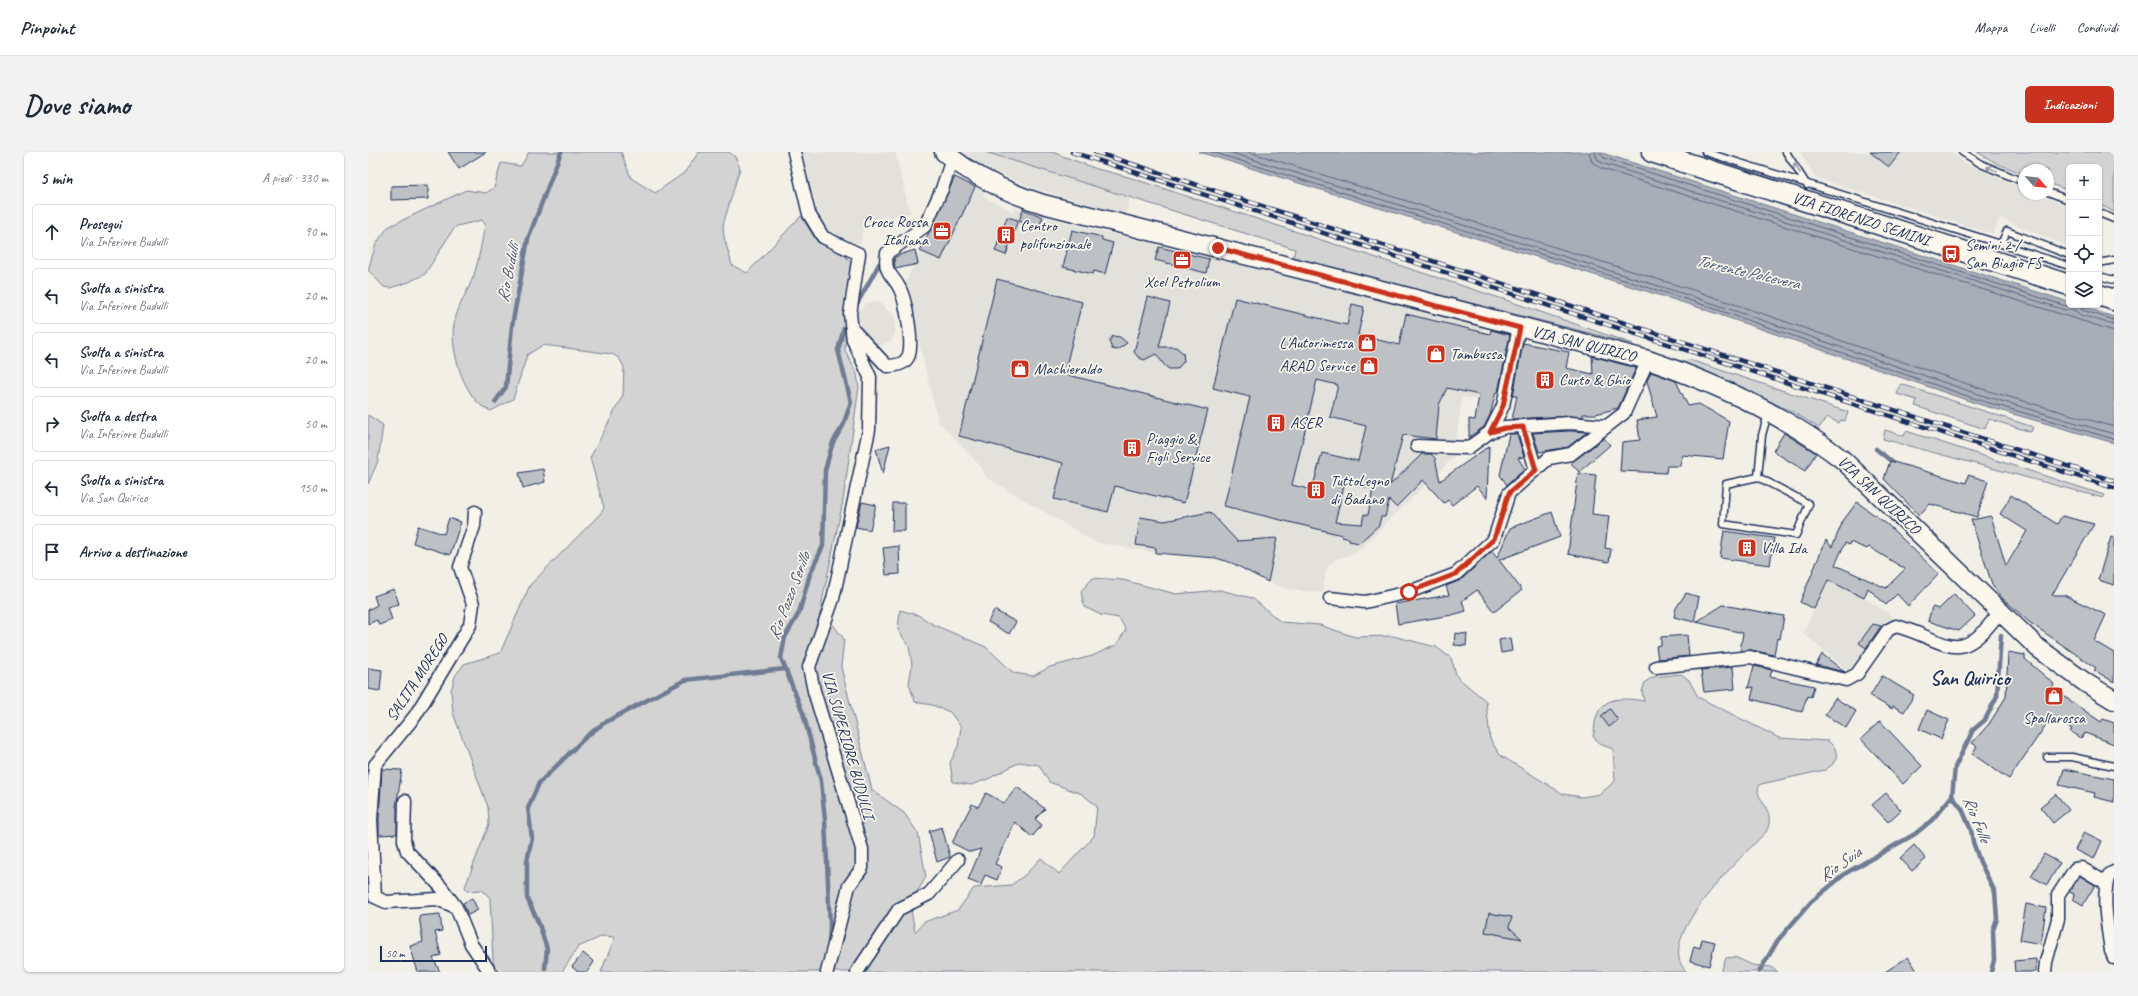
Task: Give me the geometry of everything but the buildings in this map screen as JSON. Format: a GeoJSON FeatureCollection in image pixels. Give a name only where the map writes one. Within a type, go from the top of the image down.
{"type":"FeatureCollection","features":[{"type":"Feature","properties":{"kind":"main road","name":"VIA FIORENZO SEMINI"},"geometry":{"type":"LineString","coordinates":[[1652,152],[2066,284]]}},
{"type":"Feature","properties":{"kind":"main road","name":"VIA SAN QUIRICO"},"geometry":{"type":"LineString","coordinates":[[948,155],[1002,188],[1043,204],[1339,279],[1520,328],[1648,360],[1688,374],[1768,411],[1808,435],[1843,460],[2054,661],[2114,700]]}},
{"type":"Feature","properties":{"kind":"main road"},"geometry":{"type":"LineString","coordinates":[[2102,296],[2114,300]]}},
{"type":"Feature","properties":{"kind":"street","name":"VIA SUPERIORE BUDULLI"},"geometry":{"type":"LineString","coordinates":[[794,152],[809,214],[823,237],[859,254],[850,314],[853,340],[870,377],[869,430],[833,599],[809,667],[814,691],[862,849],[862,868],[849,886],[827,972]]}},
{"type":"Feature","properties":{"kind":"street"},"geometry":{"type":"LineString","coordinates":[[853,330],[887,366],[896,366],[908,357],[911,350],[907,318],[900,289],[888,272],[885,262],[887,253],[924,226],[939,196],[948,155]]}},
{"type":"Feature","properties":{"kind":"street"},"geometry":{"type":"LineString","coordinates":[[1490,432],[1503,406],[1520,328]]}},
{"type":"Feature","properties":{"kind":"street"},"geometry":{"type":"LineString","coordinates":[[1330,598],[1365,602],[1409,592],[1456,574],[1494,539],[1509,493],[1549,458],[1571,454],[1624,413],[1648,360]]}},
{"type":"Feature","properties":{"kind":"street"},"geometry":{"type":"LineString","coordinates":[[1417,446],[1468,448],[1490,432],[1505,428],[1570,423],[1607,426]]}},
{"type":"Feature","properties":{"kind":"street"},"geometry":{"type":"LineString","coordinates":[[1523,427],[1536,470]]}},
{"type":"Feature","properties":{"kind":"street","name":"SALITA MOREGO"},"geometry":{"type":"LineString","coordinates":[[456,907],[437,898],[386,902],[376,897],[371,819],[375,765],[415,716],[470,625],[473,604],[460,567],[474,526],[475,512]]}},
{"type":"Feature","properties":{"kind":"street"},"geometry":{"type":"LineString","coordinates":[[1656,668],[1750,657],[1846,680],[1857,674],[1888,630],[1896,626],[1943,645],[1959,647],[1974,641],[1991,624],[2000,611]]}},
{"type":"Feature","properties":{"kind":"street"},"geometry":{"type":"LineString","coordinates":[[405,801],[404,841],[407,851],[441,887],[456,907],[471,944],[490,972]]}},
{"type":"Feature","properties":{"kind":"street"},"geometry":{"type":"LineString","coordinates":[[857,972],[899,909],[929,894],[958,860]]}},
{"type":"Feature","properties":{"kind":"street"},"geometry":{"type":"LineString","coordinates":[[2045,972],[2046,962],[2058,919],[2058,895],[2075,869],[2081,868],[2106,883]]}},
{"type":"Feature","properties":{"kind":"street"},"geometry":{"type":"LineString","coordinates":[[2114,872],[2109,875],[2106,883],[2106,904],[2111,951],[2114,958]]}},
{"type":"Feature","properties":{"kind":"lane"},"geometry":{"type":"LineString","coordinates":[[1705,152],[2066,265]]}},
{"type":"Feature","properties":{"kind":"lane"},"geometry":{"type":"LineString","coordinates":[[1786,152],[1807,185]]}},
{"type":"Feature","properties":{"kind":"lane"},"geometry":{"type":"LineString","coordinates":[[1962,152],[1981,164],[2018,179]]}},
{"type":"Feature","properties":{"kind":"lane"},"geometry":{"type":"LineString","coordinates":[[2054,194],[2066,199]]}},
{"type":"Feature","properties":{"kind":"lane"},"geometry":{"type":"LineString","coordinates":[[2102,214],[2114,219]]}},
{"type":"Feature","properties":{"kind":"lane"},"geometry":{"type":"LineString","coordinates":[[2001,244],[2007,231],[2066,254]]}},
{"type":"Feature","properties":{"kind":"lane"},"geometry":{"type":"LineString","coordinates":[[2102,262],[2114,260]]}},
{"type":"Feature","properties":{"kind":"lane"},"geometry":{"type":"LineString","coordinates":[[2102,277],[2114,280]]}},
{"type":"Feature","properties":{"kind":"lane"},"geometry":{"type":"LineString","coordinates":[[1758,477],[1762,435],[1768,411]]}},
{"type":"Feature","properties":{"kind":"lane"},"geometry":{"type":"LineString","coordinates":[[1758,477],[1809,504],[1796,535],[1723,524],[1726,484],[1758,477]]}},
{"type":"Feature","properties":{"kind":"lane"},"geometry":{"type":"LineString","coordinates":[[2047,757],[2072,757],[2114,766]]}},
{"type":"Feature","properties":{"kind":"shaded area"},"geometry":{"type":"Polygon","coordinates":[[[529,152],[621,152],[631,178],[655,193],[684,173],[699,152],[729,152],[735,157],[740,168],[723,225],[724,237],[732,265],[747,273],[801,216],[816,240],[844,255],[853,264],[846,308],[845,350],[857,374],[859,387],[843,501],[822,602],[822,610],[844,639],[841,667],[872,790],[904,813],[918,833],[926,877],[910,904],[915,932],[924,922],[958,910],[974,888],[1011,885],[1025,875],[1041,858],[1059,874],[1094,836],[1097,806],[1082,794],[1049,782],[1039,765],[1020,762],[988,779],[971,785],[953,782],[950,763],[958,746],[961,727],[950,712],[932,705],[915,702],[909,684],[912,665],[909,646],[898,630],[900,610],[918,615],[934,625],[986,647],[1014,673],[1033,676],[1050,667],[1092,656],[1116,645],[1126,630],[1119,618],[1101,615],[1084,607],[1081,591],[1093,578],[1123,580],[1176,594],[1220,590],[1252,598],[1281,622],[1320,625],[1355,637],[1393,636],[1436,647],[1451,658],[1457,677],[1486,701],[1490,739],[1500,755],[1563,794],[1582,797],[1600,794],[1615,781],[1613,749],[1602,745],[1593,737],[1595,720],[1599,711],[1604,705],[1615,700],[1629,699],[1644,701],[1642,692],[1645,682],[1653,677],[1681,674],[1689,680],[1698,697],[1779,738],[1828,741],[1835,748],[1837,757],[1832,765],[1825,770],[1761,784],[1758,789],[1759,794],[1769,816],[1769,824],[1766,832],[1722,878],[1690,919],[1681,940],[1679,958],[1687,972],[601,972],[615,937],[603,936],[578,947],[562,972],[499,972],[494,966],[493,960],[490,898],[482,890],[467,891],[465,887],[489,824],[488,807],[453,713],[451,691],[455,676],[464,664],[500,653],[530,585],[601,513],[604,508],[590,458],[623,395],[624,367],[619,358],[612,354],[543,345],[527,355],[513,399],[491,411],[482,406],[474,398],[467,387],[457,360],[453,335],[454,324],[458,311],[474,275],[485,224],[482,220],[457,226],[452,231],[425,274],[409,282],[390,288],[384,287],[368,270],[376,244],[388,227],[466,190],[486,193],[494,188],[501,163],[521,166],[529,152]]]}},
{"type":"Feature","properties":{"kind":"shaded area"},"geometry":{"type":"Polygon","coordinates":[[[801,152],[895,152],[910,213],[864,222],[860,244],[828,234],[823,229],[801,152]]]}},
{"type":"Feature","properties":{"kind":"shaded area"},"geometry":{"type":"Polygon","coordinates":[[[963,152],[985,152],[1130,198],[1125,215],[1030,187],[978,164],[963,152]]]}},
{"type":"Feature","properties":{"kind":"shaded area"},"geometry":{"type":"Polygon","coordinates":[[[985,152],[1052,152],[1097,169],[1125,176],[1506,300],[1633,344],[1293,258],[1295,249],[985,152]]]}},
{"type":"Feature","properties":{"kind":"shaded area"},"geometry":{"type":"Polygon","coordinates":[[[1800,152],[1952,152],[1965,163],[2018,186],[2018,200],[2052,200],[2066,206],[2066,241],[2064,245],[2000,218],[1993,234],[1816,178],[1800,152]]]}},
{"type":"Feature","properties":{"kind":"shaded area"},"geometry":{"type":"Polygon","coordinates":[[[1977,152],[2114,152],[2114,212],[2102,206],[2102,164],[2066,164],[2066,190],[2054,185],[2054,164],[2018,164],[2018,172],[1998,164],[1977,152]]]}},
{"type":"Feature","properties":{"kind":"shaded area"},"geometry":{"type":"Polygon","coordinates":[[[955,177],[984,192],[983,196],[1013,212],[1016,208],[1022,211],[1023,209],[1043,217],[1484,324],[1478,353],[1485,355],[1476,400],[1462,397],[1454,457],[1356,553],[1336,559],[1327,567],[1322,593],[1288,589],[1268,582],[1232,563],[1216,558],[1156,553],[1095,542],[986,477],[982,468],[942,425],[939,425],[905,284],[955,177]]]}},
{"type":"Feature","properties":{"kind":"shaded area"},"geometry":{"type":"Polygon","coordinates":[[[878,301],[895,317],[895,333],[891,341],[880,346],[862,335],[858,325],[857,313],[866,303],[878,301]]]}},
{"type":"Feature","properties":{"kind":"shaded area"},"geometry":{"type":"Polygon","coordinates":[[[1690,360],[1848,412],[1845,421],[1841,420],[1839,423],[1827,417],[1819,428],[1793,412],[1678,361],[1690,360]]]}},
{"type":"Feature","properties":{"kind":"shaded area"},"geometry":{"type":"Polygon","coordinates":[[[1901,384],[2033,427],[2031,432],[1989,419],[1985,429],[1915,406],[1917,400],[1897,394],[1901,384]]]}},
{"type":"Feature","properties":{"kind":"shaded area"},"geometry":{"type":"Polygon","coordinates":[[[368,415],[383,425],[378,461],[368,484],[368,415]]]}},
{"type":"Feature","properties":{"kind":"shaded area"},"geometry":{"type":"Polygon","coordinates":[[[1885,430],[1904,436],[1906,431],[2104,495],[2103,498],[1883,439],[1885,430]]]}},
{"type":"Feature","properties":{"kind":"shaded area"},"geometry":{"type":"Polygon","coordinates":[[[1828,580],[1864,598],[1894,617],[1850,673],[1803,633],[1828,580]]]}},
{"type":"Feature","properties":{"kind":"shaded area"},"geometry":{"type":"Polygon","coordinates":[[[1735,957],[1752,965],[1771,967],[1778,972],[1721,972],[1726,958],[1735,957]]]}},
{"type":"Feature","properties":{"kind":"water","name":"Torrente Polcevera"},"geometry":{"type":"Polygon","coordinates":[[[1199,152],[1599,152],[2066,301],[2066,308],[2087,308],[2114,317],[2114,443],[1978,404],[1694,306],[1199,152]]]}},
{"type":"Feature","properties":{"kind":"waterway","name":"Rio Budulli"},"geometry":{"type":"LineString","coordinates":[[495,402],[506,387],[512,326],[528,239],[561,152]]}},
{"type":"Feature","properties":{"kind":"waterway","name":"Rio Pozzo Serillo"},"geometry":{"type":"LineString","coordinates":[[857,304],[879,264]]}},
{"type":"Feature","properties":{"kind":"waterway","name":"Rio Pozzo Serillo"},"geometry":{"type":"LineString","coordinates":[[829,944],[830,925],[825,820],[821,781],[803,713],[781,658],[785,637],[799,613],[810,574],[823,546],[825,470],[833,442],[843,426],[851,402],[838,350],[844,328]]}},
{"type":"Feature","properties":{"kind":"waterway","name":"Rio Fulle"},"geometry":{"type":"LineString","coordinates":[[1876,449],[1891,461]]}},
{"type":"Feature","properties":{"kind":"waterway","name":"Rio Fulle"},"geometry":{"type":"LineString","coordinates":[[1991,972],[1994,960],[1993,930],[1997,919],[1995,892],[1980,862],[1973,842],[1971,830],[1962,809],[1952,796],[1955,767],[1973,730],[1985,720],[1997,696],[2001,635]]}},
{"type":"Feature","properties":{"kind":"waterway"},"geometry":{"type":"LineString","coordinates":[[545,968],[547,949],[539,924],[527,898],[527,861],[532,838],[528,808],[539,783],[588,735],[604,723],[685,680],[785,669]]}},
{"type":"Feature","properties":{"kind":"waterway","name":"Rio Suia"},"geometry":{"type":"LineString","coordinates":[[1759,972],[1778,940],[1811,902],[1846,873],[1915,834],[1932,820],[1952,796]]}},
{"type":"Feature","properties":{"kind":"railway"},"geometry":{"type":"LineString","coordinates":[[1072,152],[2114,488]]}},
{"type":"Feature","properties":{"kind":"railway"},"geometry":{"type":"LineString","coordinates":[[1095,152],[2114,481]]}},
{"type":"Feature","properties":{"kind":"place","name":"Croce Rossa Italiana"},"geometry":{"type":"Point","coordinates":[942,231]}},
{"type":"Feature","properties":{"kind":"place","name":"Centro polifunzionale"},"geometry":{"type":"Point","coordinates":[1006,235]}},
{"type":"Feature","properties":{"kind":"place","name":"Semini 2 / San Biagio FS"},"geometry":{"type":"Point","coordinates":[1951,254]}},
{"type":"Feature","properties":{"kind":"place","name":"Xcel Petrolium"},"geometry":{"type":"Point","coordinates":[1182,260]}},
{"type":"Feature","properties":{"kind":"place","name":"L'Autorimessa"},"geometry":{"type":"Point","coordinates":[1367,343]}},
{"type":"Feature","properties":{"kind":"place","name":"Tambussa"},"geometry":{"type":"Point","coordinates":[1436,354]}},
{"type":"Feature","properties":{"kind":"place","name":"ARAD Service"},"geometry":{"type":"Point","coordinates":[1369,366]}},
{"type":"Feature","properties":{"kind":"place","name":"Machieraldo"},"geometry":{"type":"Point","coordinates":[1020,369]}},
{"type":"Feature","properties":{"kind":"place","name":"Curto & Ghio"},"geometry":{"type":"Point","coordinates":[1545,380]}},
{"type":"Feature","properties":{"kind":"place","name":"ASER"},"geometry":{"type":"Point","coordinates":[1276,423]}},
{"type":"Feature","properties":{"kind":"place","name":"Piaggio & Figli Service"},"geometry":{"type":"Point","coordinates":[1132,448]}},
{"type":"Feature","properties":{"kind":"place","name":"TuttoLegno di Badano"},"geometry":{"type":"Point","coordinates":[1316,490]}},
{"type":"Feature","properties":{"kind":"place","name":"Villa Ida"},"geometry":{"type":"Point","coordinates":[1747,548]}},
{"type":"Feature","properties":{"kind":"place","name":"Spallarossa"},"geometry":{"type":"Point","coordinates":[2054,696]}},
{"type":"Feature","properties":{"kind":"district","name":"San Quirico"},"geometry":{"type":"Point","coordinates":[1970,678]}},
{"type":"Feature","properties":{"kind":"route"},"geometry":{"type":"LineString","coordinates":[[1218,248],[1520,328],[1503,406],[1490,432],[1505,428],[1523,427],[1536,470],[1509,493],[1494,539],[1456,574],[1409,592]]}}]}
